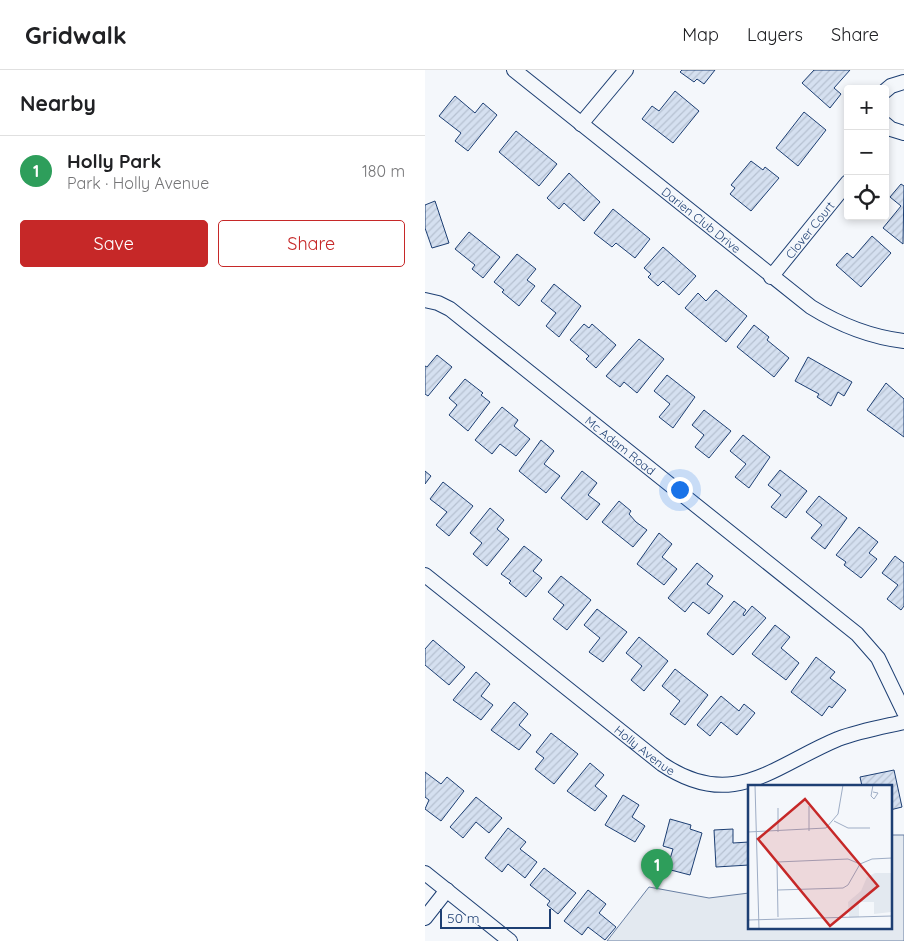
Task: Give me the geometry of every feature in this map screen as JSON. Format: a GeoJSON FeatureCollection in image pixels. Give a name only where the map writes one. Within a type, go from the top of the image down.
{"type":"FeatureCollection","features":[{"type":"Feature","properties":{"kind":"street","name":"Darien Club Drive"},"geometry":{"type":"LineString","coordinates":[[513,70],[811,307],[840,324],[884,338],[904,341]]}},
{"type":"Feature","properties":{"kind":"street"},"geometry":{"type":"LineString","coordinates":[[581,124],[626,70]]}},
{"type":"Feature","properties":{"kind":"street"},"geometry":{"type":"LineString","coordinates":[[889,88],[904,82]]}},
{"type":"Feature","properties":{"kind":"street","name":"Clover Court"},"geometry":{"type":"LineString","coordinates":[[771,277],[844,187]]}},
{"type":"Feature","properties":{"kind":"street","name":"Mc Adam Road"},"geometry":{"type":"LineString","coordinates":[[425,300],[438,303],[449,309],[857,634],[878,658],[904,712]]}},
{"type":"Feature","properties":{"kind":"street","name":"Holly Avenue"},"geometry":{"type":"LineString","coordinates":[[425,575],[662,764],[699,782],[731,786],[747,782],[773,773],[838,739],[904,722]]}},
{"type":"Feature","properties":{"kind":"street"},"geometry":{"type":"LineString","coordinates":[[425,873],[510,941]]}},
{"type":"Feature","properties":{"kind":"street"},"geometry":{"type":"LineString","coordinates":[[425,918],[447,890]]}},
{"type":"Feature","properties":{"kind":"shaded area"},"geometry":{"type":"Polygon","coordinates":[[[892,835],[904,835],[904,941],[607,941],[649,887],[709,898],[748,893],[748,928],[892,928],[892,835]]]}},
{"type":"Feature","properties":{"kind":"building"},"geometry":{"type":"Polygon","coordinates":[[[682,70],[715,70],[704,84],[697,79],[694,82],[680,72],[682,70]]]}},
{"type":"Feature","properties":{"kind":"building"},"geometry":{"type":"Polygon","coordinates":[[[814,70],[850,70],[834,88],[841,94],[830,108],[802,83],[814,70]]]}},
{"type":"Feature","properties":{"kind":"building"},"geometry":{"type":"Polygon","coordinates":[[[675,91],[699,111],[673,143],[642,119],[652,106],[659,111],[675,91]]]}},
{"type":"Feature","properties":{"kind":"building"},"geometry":{"type":"Polygon","coordinates":[[[455,96],[475,113],[483,103],[497,115],[468,151],[455,141],[461,133],[439,116],[455,96]]]}},
{"type":"Feature","properties":{"kind":"building"},"geometry":{"type":"Polygon","coordinates":[[[804,112],[826,130],[798,166],[776,148],[804,112]]]}},
{"type":"Feature","properties":{"kind":"building"},"geometry":{"type":"Polygon","coordinates":[[[516,131],[557,164],[539,186],[499,152],[516,131]]]}},
{"type":"Feature","properties":{"kind":"building"},"geometry":{"type":"Polygon","coordinates":[[[751,161],[763,170],[765,167],[779,178],[751,211],[730,194],[735,188],[731,185],[751,161]]]}},
{"type":"Feature","properties":{"kind":"building"},"geometry":{"type":"Polygon","coordinates":[[[569,173],[600,202],[584,221],[564,203],[559,209],[547,198],[569,173]]]}},
{"type":"Feature","properties":{"kind":"building"},"geometry":{"type":"Polygon","coordinates":[[[901,184],[904,186],[903,244],[883,228],[901,206],[890,197],[901,184]]]}},
{"type":"Feature","properties":{"kind":"building"},"geometry":{"type":"Polygon","coordinates":[[[435,201],[449,243],[432,248],[425,228],[425,205],[435,201]]]}},
{"type":"Feature","properties":{"kind":"building"},"geometry":{"type":"Polygon","coordinates":[[[613,209],[650,239],[635,258],[616,243],[612,247],[594,233],[613,209]]]}},
{"type":"Feature","properties":{"kind":"building"},"geometry":{"type":"Polygon","coordinates":[[[469,232],[500,257],[483,278],[472,269],[475,265],[455,249],[469,232]]]}},
{"type":"Feature","properties":{"kind":"building"},"geometry":{"type":"Polygon","coordinates":[[[872,236],[891,253],[861,287],[836,265],[847,253],[853,258],[872,236]]]}},
{"type":"Feature","properties":{"kind":"building"},"geometry":{"type":"Polygon","coordinates":[[[663,247],[696,276],[679,295],[663,281],[658,286],[648,277],[651,274],[644,268],[663,247]]]}},
{"type":"Feature","properties":{"kind":"building"},"geometry":{"type":"Polygon","coordinates":[[[517,254],[536,269],[527,280],[535,286],[519,306],[502,292],[504,290],[494,282],[517,254]]]}},
{"type":"Feature","properties":{"kind":"building"},"geometry":{"type":"Polygon","coordinates":[[[554,284],[581,306],[559,337],[546,326],[556,313],[541,301],[554,284]]]}},
{"type":"Feature","properties":{"kind":"building"},"geometry":{"type":"Polygon","coordinates":[[[716,290],[747,316],[726,342],[685,308],[698,293],[706,301],[716,290]]]}},
{"type":"Feature","properties":{"kind":"building"},"geometry":{"type":"Polygon","coordinates":[[[584,324],[589,328],[592,324],[616,345],[596,368],[586,359],[589,356],[570,340],[584,324]]]}},
{"type":"Feature","properties":{"kind":"building"},"geometry":{"type":"Polygon","coordinates":[[[754,325],[769,337],[767,340],[789,358],[774,377],[737,347],[754,325]]]}},
{"type":"Feature","properties":{"kind":"building"},"geometry":{"type":"Polygon","coordinates":[[[639,339],[664,359],[637,393],[624,382],[620,387],[606,376],[639,339]]]}},
{"type":"Feature","properties":{"kind":"building"},"geometry":{"type":"Polygon","coordinates":[[[437,355],[452,367],[428,396],[425,394],[425,366],[427,367],[437,355]]]}},
{"type":"Feature","properties":{"kind":"building"},"geometry":{"type":"Polygon","coordinates":[[[808,357],[852,382],[844,396],[838,392],[831,406],[817,397],[819,394],[795,381],[808,357]]]}},
{"type":"Feature","properties":{"kind":"building"},"geometry":{"type":"Polygon","coordinates":[[[667,375],[695,397],[673,428],[659,417],[670,404],[654,391],[667,375]]]}},
{"type":"Feature","properties":{"kind":"building"},"geometry":{"type":"Polygon","coordinates":[[[465,379],[483,393],[481,395],[490,402],[468,431],[449,415],[457,405],[449,398],[465,379]]]}},
{"type":"Feature","properties":{"kind":"building"},"geometry":{"type":"Polygon","coordinates":[[[886,383],[904,399],[904,437],[867,410],[886,383]]]}},
{"type":"Feature","properties":{"kind":"building"},"geometry":{"type":"Polygon","coordinates":[[[502,407],[518,420],[514,426],[530,439],[516,456],[500,444],[492,454],[475,440],[502,407]]]}},
{"type":"Feature","properties":{"kind":"building"},"geometry":{"type":"Polygon","coordinates":[[[704,410],[731,431],[709,458],[695,447],[704,435],[692,425],[704,410]]]}},
{"type":"Feature","properties":{"kind":"building"},"geometry":{"type":"Polygon","coordinates":[[[743,435],[770,457],[749,488],[735,477],[746,464],[730,451],[743,435]]]}},
{"type":"Feature","properties":{"kind":"building"},"geometry":{"type":"Polygon","coordinates":[[[541,440],[554,451],[544,464],[560,476],[546,493],[519,471],[541,440]]]}},
{"type":"Feature","properties":{"kind":"building"},"geometry":{"type":"Polygon","coordinates":[[[780,470],[807,491],[786,518],[771,507],[781,495],[768,485],[780,470]]]}},
{"type":"Feature","properties":{"kind":"building"},"geometry":{"type":"Polygon","coordinates":[[[425,471],[431,476],[425,484],[425,471]]]}},
{"type":"Feature","properties":{"kind":"building"},"geometry":{"type":"Polygon","coordinates":[[[582,471],[597,483],[588,495],[600,504],[587,520],[561,498],[582,471]]]}},
{"type":"Feature","properties":{"kind":"building"},"geometry":{"type":"Polygon","coordinates":[[[443,482],[473,506],[449,536],[436,525],[447,512],[430,499],[443,482]]]}},
{"type":"Feature","properties":{"kind":"building"},"geometry":{"type":"Polygon","coordinates":[[[819,496],[847,518],[825,549],[811,538],[822,525],[806,512],[819,496]]]}},
{"type":"Feature","properties":{"kind":"building"},"geometry":{"type":"Polygon","coordinates":[[[619,501],[631,511],[629,514],[636,522],[647,530],[633,547],[602,522],[619,501]]]}},
{"type":"Feature","properties":{"kind":"building"},"geometry":{"type":"Polygon","coordinates":[[[490,508],[504,520],[497,529],[509,539],[487,566],[473,554],[482,543],[470,533],[490,508]]]}},
{"type":"Feature","properties":{"kind":"building"},"geometry":{"type":"Polygon","coordinates":[[[859,527],[878,542],[869,553],[877,559],[861,578],[844,565],[846,562],[836,555],[859,527]]]}},
{"type":"Feature","properties":{"kind":"building"},"geometry":{"type":"Polygon","coordinates":[[[659,533],[672,544],[662,557],[677,569],[664,585],[637,564],[659,533]]]}},
{"type":"Feature","properties":{"kind":"building"},"geometry":{"type":"Polygon","coordinates":[[[524,546],[542,560],[533,571],[542,578],[526,597],[509,583],[511,581],[501,574],[524,546]]]}},
{"type":"Feature","properties":{"kind":"building"},"geometry":{"type":"Polygon","coordinates":[[[895,556],[904,563],[904,606],[901,610],[887,599],[898,585],[882,573],[895,556]]]}},
{"type":"Feature","properties":{"kind":"building"},"geometry":{"type":"Polygon","coordinates":[[[697,563],[713,576],[707,584],[723,596],[709,614],[693,602],[685,612],[668,598],[697,563]]]}},
{"type":"Feature","properties":{"kind":"building"},"geometry":{"type":"Polygon","coordinates":[[[561,576],[591,600],[567,630],[553,619],[564,605],[548,592],[561,576]]]}},
{"type":"Feature","properties":{"kind":"building"},"geometry":{"type":"Polygon","coordinates":[[[734,601],[746,610],[743,614],[744,616],[752,606],[766,618],[733,655],[707,634],[734,601]]]}},
{"type":"Feature","properties":{"kind":"building"},"geometry":{"type":"Polygon","coordinates":[[[597,609],[627,632],[603,662],[589,652],[600,638],[584,625],[597,609]]]}},
{"type":"Feature","properties":{"kind":"building"},"geometry":{"type":"Polygon","coordinates":[[[775,625],[790,637],[781,648],[799,663],[786,680],[752,654],[775,625]]]}},
{"type":"Feature","properties":{"kind":"building"},"geometry":{"type":"Polygon","coordinates":[[[639,637],[668,661],[644,691],[631,680],[642,666],[626,653],[639,637]]]}},
{"type":"Feature","properties":{"kind":"building"},"geometry":{"type":"Polygon","coordinates":[[[433,640],[465,667],[449,685],[425,665],[425,649],[433,640]]]}},
{"type":"Feature","properties":{"kind":"building"},"geometry":{"type":"Polygon","coordinates":[[[816,657],[835,672],[830,678],[846,690],[832,708],[829,706],[822,716],[791,692],[816,657]]]}},
{"type":"Feature","properties":{"kind":"building"},"geometry":{"type":"Polygon","coordinates":[[[675,669],[708,695],[685,725],[670,714],[680,701],[662,686],[675,669]]]}},
{"type":"Feature","properties":{"kind":"building"},"geometry":{"type":"Polygon","coordinates":[[[476,672],[490,684],[481,696],[493,705],[481,720],[453,700],[476,672]]]}},
{"type":"Feature","properties":{"kind":"building"},"geometry":{"type":"Polygon","coordinates":[[[721,696],[739,711],[744,704],[755,713],[737,735],[721,722],[710,736],[697,725],[721,696]]]}},
{"type":"Feature","properties":{"kind":"building"},"geometry":{"type":"Polygon","coordinates":[[[514,702],[528,714],[519,725],[531,735],[519,750],[491,730],[514,702]]]}},
{"type":"Feature","properties":{"kind":"building"},"geometry":{"type":"Polygon","coordinates":[[[551,733],[578,754],[554,784],[535,769],[544,758],[536,752],[551,733]]]}},
{"type":"Feature","properties":{"kind":"building"},"geometry":{"type":"Polygon","coordinates":[[[590,763],[604,775],[595,786],[607,796],[595,811],[567,791],[590,763]]]}},
{"type":"Feature","properties":{"kind":"building"},"geometry":{"type":"Polygon","coordinates":[[[894,770],[902,807],[892,810],[892,785],[862,785],[860,777],[894,770]]]}},
{"type":"Feature","properties":{"kind":"building"},"geometry":{"type":"Polygon","coordinates":[[[425,772],[441,784],[447,777],[464,791],[441,821],[425,809],[429,800],[425,797],[425,772]]]}},
{"type":"Feature","properties":{"kind":"building"},"geometry":{"type":"Polygon","coordinates":[[[623,795],[639,805],[632,817],[645,826],[635,842],[605,825],[623,795]]]}},
{"type":"Feature","properties":{"kind":"building"},"geometry":{"type":"Polygon","coordinates":[[[476,797],[502,818],[489,833],[476,822],[463,838],[450,827],[476,797]]]}},
{"type":"Feature","properties":{"kind":"building"},"geometry":{"type":"Polygon","coordinates":[[[670,819],[691,825],[690,829],[702,833],[690,875],[667,869],[673,849],[663,846],[670,819]]]}},
{"type":"Feature","properties":{"kind":"building"},"geometry":{"type":"Polygon","coordinates":[[[508,828],[526,842],[520,849],[537,862],[525,878],[508,864],[502,872],[485,858],[508,828]]]}},
{"type":"Feature","properties":{"kind":"building"},"geometry":{"type":"Polygon","coordinates":[[[733,829],[733,843],[748,842],[748,865],[716,867],[714,830],[733,829]]]}},
{"type":"Feature","properties":{"kind":"building"},"geometry":{"type":"Polygon","coordinates":[[[544,868],[576,893],[558,914],[547,905],[550,901],[530,885],[544,868]]]}},
{"type":"Feature","properties":{"kind":"building"},"geometry":{"type":"Polygon","coordinates":[[[588,890],[606,904],[599,913],[616,927],[605,940],[588,927],[582,935],[564,921],[588,890]]]}},
{"type":"Feature","properties":{"kind":"place","name":"Holly Park"},"geometry":{"type":"Point","coordinates":[657,890]}}]}
